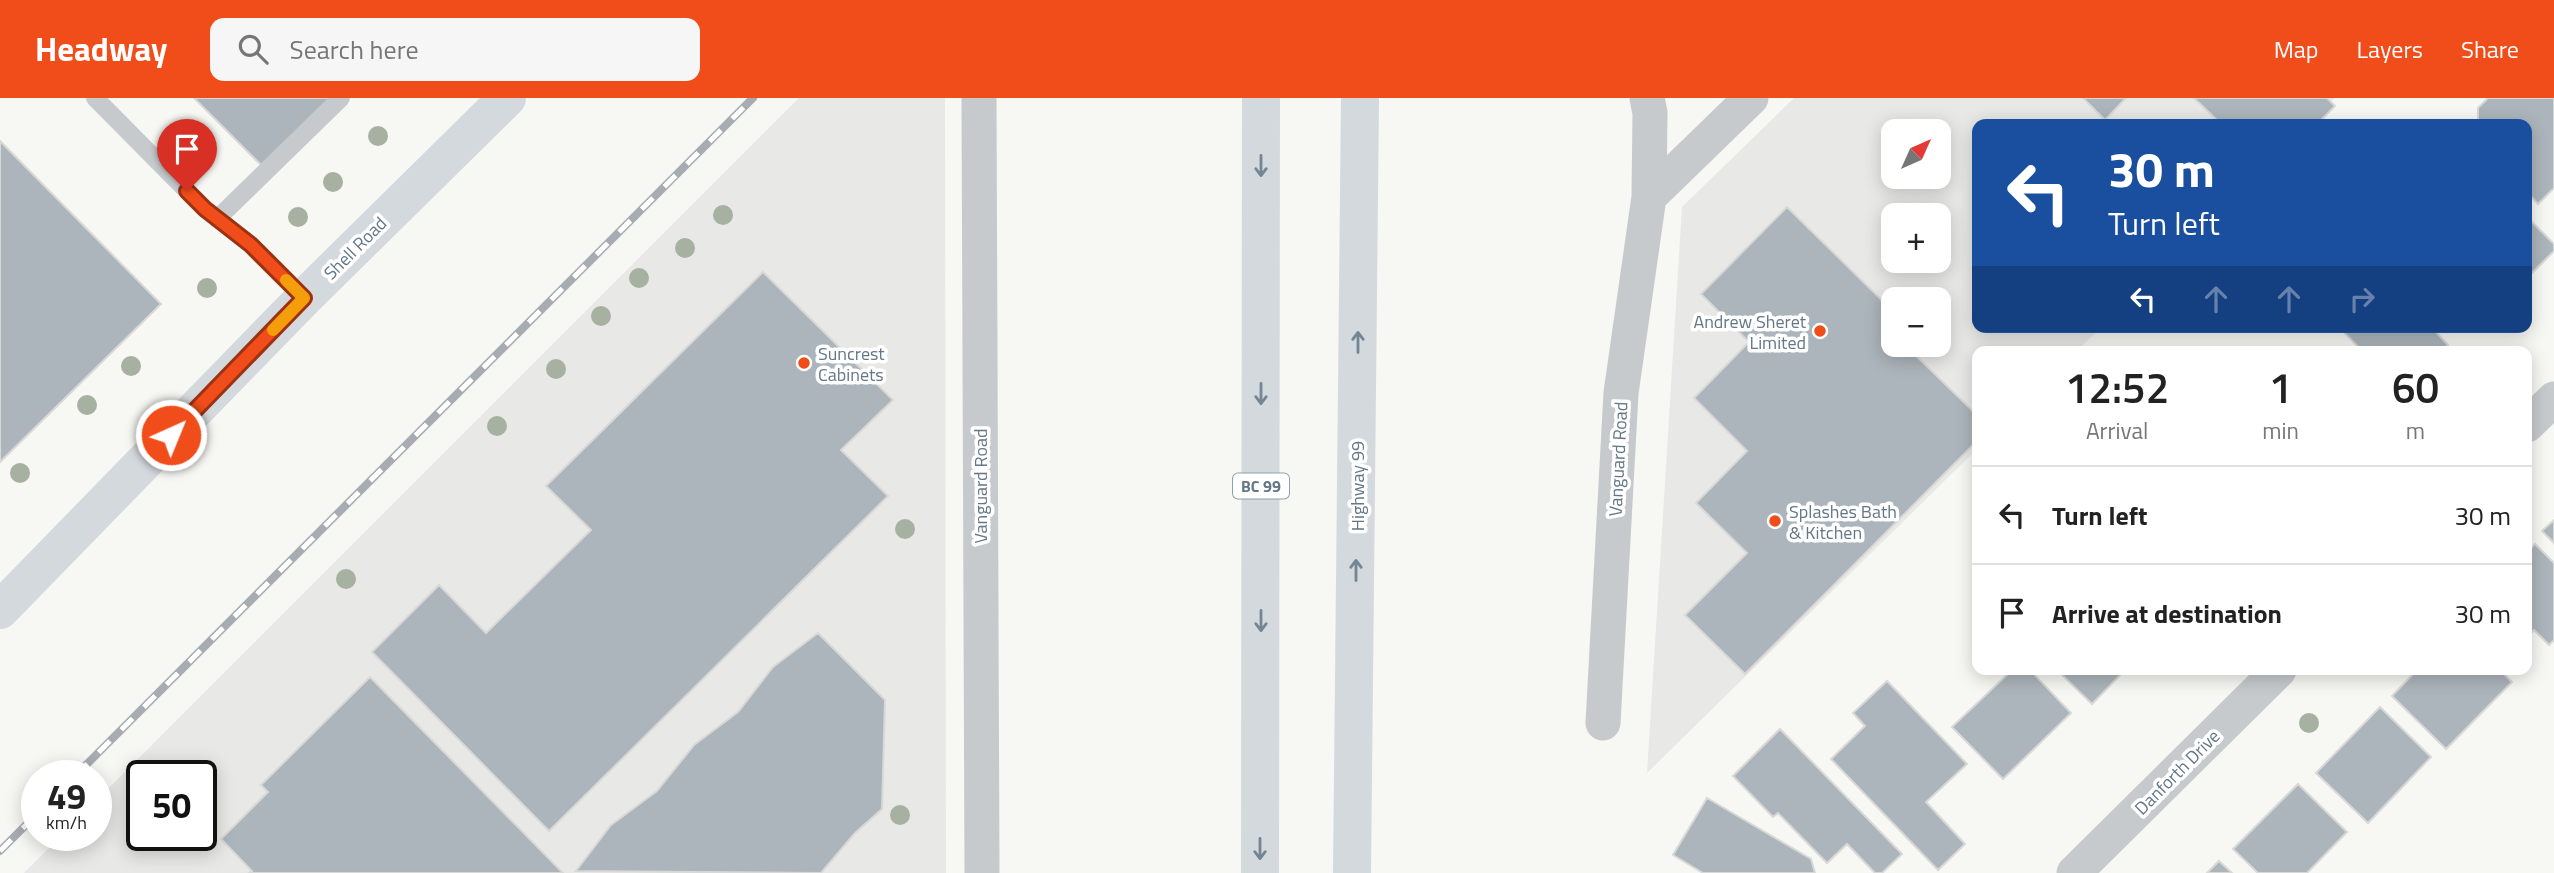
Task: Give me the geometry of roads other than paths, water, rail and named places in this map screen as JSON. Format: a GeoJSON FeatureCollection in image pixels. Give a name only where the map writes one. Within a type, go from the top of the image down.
{"type":"FeatureCollection","features":[{"type":"Feature","properties":{"kind":"main road","name":"Shell Road"},"geometry":{"type":"LineString","coordinates":[[0,610],[304,298],[508,98]]}},
{"type":"Feature","properties":{"kind":"main road","name":"BC 99"},"geometry":{"type":"LineString","coordinates":[[1260,873],[1261,98]]}},
{"type":"Feature","properties":{"kind":"main road","name":"Highway 99"},"geometry":{"type":"LineString","coordinates":[[1352,873],[1360,98]]}},
{"type":"Feature","properties":{"kind":"main road"},"geometry":{"type":"LineString","coordinates":[[1356,638],[1363,873]]}},
{"type":"Feature","properties":{"kind":"street","name":"Vanguard Road"},"geometry":{"type":"LineString","coordinates":[[979,98],[982,873]]}},
{"type":"Feature","properties":{"kind":"street","name":"Vanguard Road"},"geometry":{"type":"LineString","coordinates":[[1603,723],[1621,393],[1649,197],[1650,113],[1647,98]]}},
{"type":"Feature","properties":{"kind":"street"},"geometry":{"type":"LineString","coordinates":[[1649,197],[1751,98]]}},
{"type":"Feature","properties":{"kind":"street"},"geometry":{"type":"LineString","coordinates":[[2532,420],[2554,399]]}},
{"type":"Feature","properties":{"kind":"street","name":"Danforth Drive"},"geometry":{"type":"LineString","coordinates":[[2074,873],[2274,675]]}},
{"type":"Feature","properties":{"kind":"lane"},"geometry":{"type":"LineString","coordinates":[[95,98],[205,209],[251,245],[304,298]]}},
{"type":"Feature","properties":{"kind":"lane"},"geometry":{"type":"LineString","coordinates":[[217,219],[341,98]]}},
{"type":"Feature","properties":{"kind":"railway"},"geometry":{"type":"LineString","coordinates":[[91,760],[753,98]]}},
{"type":"Feature","properties":{"kind":"railway"},"geometry":{"type":"LineString","coordinates":[[0,851],[21,830]]}},
{"type":"Feature","properties":{"kind":"place","name":"Andrew Sheret Limited"},"geometry":{"type":"Point","coordinates":[1820,331]}},
{"type":"Feature","properties":{"kind":"place","name":"Suncrest Cabinets"},"geometry":{"type":"Point","coordinates":[804,363]}},
{"type":"Feature","properties":{"kind":"place","name":"Splashes Bath & Kitchen"},"geometry":{"type":"Point","coordinates":[1775,521]}}]}
